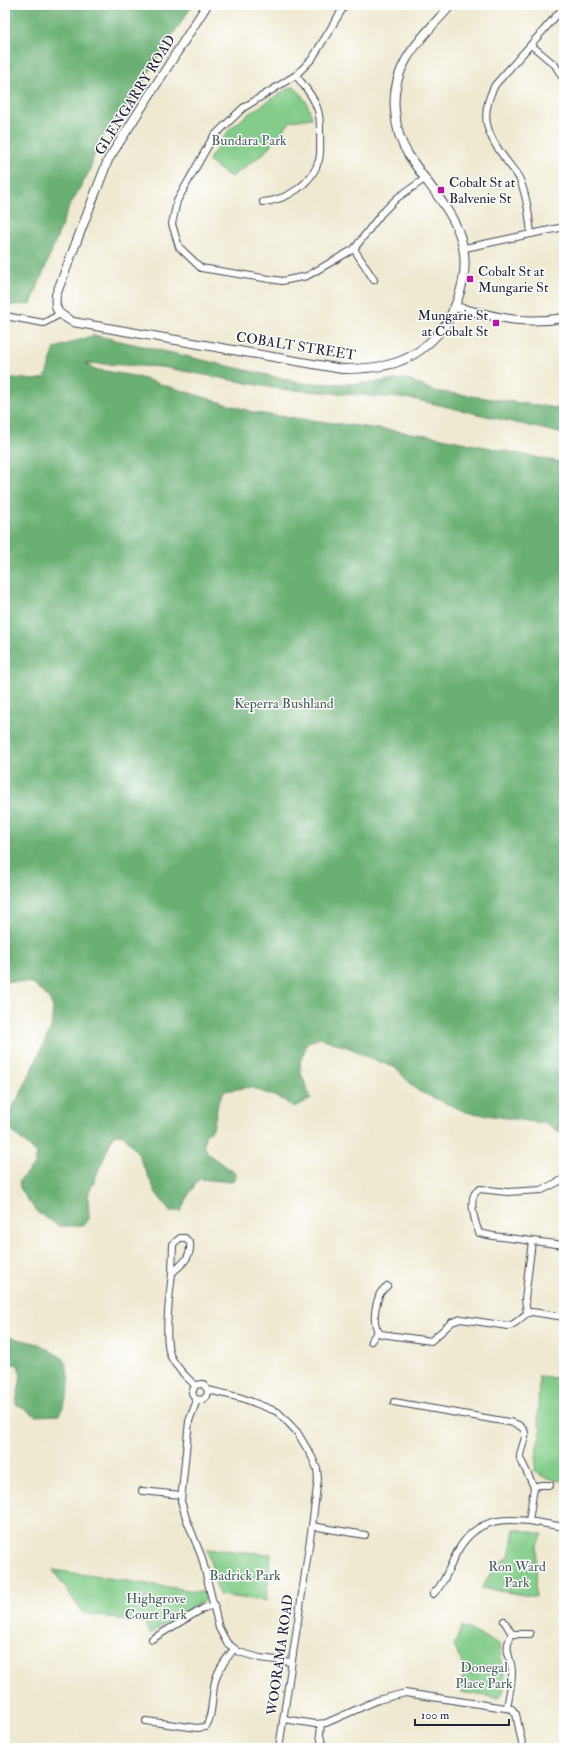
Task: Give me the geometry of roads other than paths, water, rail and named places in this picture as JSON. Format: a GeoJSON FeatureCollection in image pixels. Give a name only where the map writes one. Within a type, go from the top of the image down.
{"type":"FeatureCollection","features":[{"type":"Feature","properties":{"kind":"street","name":"GLENGARRY ROAD"},"geometry":{"type":"LineString","coordinates":[[60,314],[55,305],[56,295],[108,160],[208,5]]}},
{"type":"Feature","properties":{"kind":"street"},"geometry":{"type":"LineString","coordinates":[[345,5],[312,59],[296,75],[243,108],[213,137],[177,201],[172,224],[179,247],[201,268],[282,281],[307,276],[354,249],[381,214],[396,198],[426,178]]}},
{"type":"Feature","properties":{"kind":"street","name":"COBALT STREET"},"geometry":{"type":"LineString","coordinates":[[60,314],[73,322],[342,370],[379,367],[413,356],[432,341],[447,323],[455,307],[463,282],[464,248],[457,226],[426,178],[407,153],[398,132],[394,110],[396,87],[403,62],[414,44],[450,5]]}},
{"type":"Feature","properties":{"kind":"street"},"geometry":{"type":"LineString","coordinates":[[531,234],[527,204],[520,179],[496,148],[485,121],[488,99],[496,85],[564,7]]}},
{"type":"Feature","properties":{"kind":"street"},"geometry":{"type":"LineString","coordinates":[[531,45],[555,65],[564,80]]}},
{"type":"Feature","properties":{"kind":"street"},"geometry":{"type":"LineString","coordinates":[[263,202],[272,201],[289,194],[305,183],[314,171],[319,159],[319,115],[315,102],[296,75]]}},
{"type":"Feature","properties":{"kind":"street"},"geometry":{"type":"LineString","coordinates":[[464,248],[564,228]]}},
{"type":"Feature","properties":{"kind":"street"},"geometry":{"type":"LineString","coordinates":[[354,249],[374,280]]}},
{"type":"Feature","properties":{"kind":"street"},"geometry":{"type":"LineString","coordinates":[[455,307],[521,322],[538,322],[564,318]]}},
{"type":"Feature","properties":{"kind":"street"},"geometry":{"type":"LineString","coordinates":[[5,316],[44,323],[60,314]]}},
{"type":"Feature","properties":{"kind":"street"},"geometry":{"type":"LineString","coordinates":[[564,1179],[542,1190],[508,1192],[480,1189],[473,1195],[472,1200],[480,1232],[485,1235],[564,1245]]}},
{"type":"Feature","properties":{"kind":"street"},"geometry":{"type":"LineString","coordinates":[[172,1273],[183,1263],[190,1252],[190,1243],[185,1238],[176,1240],[173,1244],[168,1328],[169,1349],[170,1356],[177,1366],[195,1386],[192,1393],[197,1400]]}},
{"type":"Feature","properties":{"kind":"street"},"geometry":{"type":"LineString","coordinates":[[527,1313],[525,1299],[532,1241]]}},
{"type":"Feature","properties":{"kind":"street"},"geometry":{"type":"LineString","coordinates":[[387,1286],[379,1295],[374,1321],[378,1331],[381,1334],[431,1341],[457,1319],[508,1326],[513,1325],[527,1313],[532,1312],[564,1317]]}},
{"type":"Feature","properties":{"kind":"street"},"geometry":{"type":"LineString","coordinates":[[371,1341],[378,1331]]}},
{"type":"Feature","properties":{"kind":"street","name":"WOORAMA ROAD"},"geometry":{"type":"LineString","coordinates":[[195,1386],[203,1384],[208,1390],[222,1392],[269,1408],[286,1419],[297,1432],[312,1457],[317,1469],[318,1479],[312,1526],[279,1748]]}},
{"type":"Feature","properties":{"kind":"street"},"geometry":{"type":"LineString","coordinates":[[197,1400],[206,1398],[208,1390]]}},
{"type":"Feature","properties":{"kind":"street"},"geometry":{"type":"LineString","coordinates":[[197,1400],[189,1421],[181,1495],[182,1508],[202,1558],[221,1632],[227,1643],[234,1649],[248,1656],[291,1662]]}},
{"type":"Feature","properties":{"kind":"street"},"geometry":{"type":"LineString","coordinates":[[394,1402],[514,1423],[521,1426],[525,1435],[520,1458],[534,1487],[529,1521]]}},
{"type":"Feature","properties":{"kind":"street"},"geometry":{"type":"LineString","coordinates":[[534,1487],[540,1485],[550,1485]]}},
{"type":"Feature","properties":{"kind":"street"},"geometry":{"type":"LineString","coordinates":[[142,1490],[181,1495]]}},
{"type":"Feature","properties":{"kind":"street"},"geometry":{"type":"LineString","coordinates":[[433,1594],[442,1583],[464,1540],[477,1528],[493,1521],[509,1519],[564,1527]]}},
{"type":"Feature","properties":{"kind":"street"},"geometry":{"type":"LineString","coordinates":[[312,1526],[365,1535]]}},
{"type":"Feature","properties":{"kind":"street"},"geometry":{"type":"LineString","coordinates":[[152,1639],[204,1608],[215,1605]]}},
{"type":"Feature","properties":{"kind":"street"},"geometry":{"type":"LineString","coordinates":[[504,1621],[512,1634]]}},
{"type":"Feature","properties":{"kind":"street"},"geometry":{"type":"LineString","coordinates":[[512,1634],[530,1634]]}},
{"type":"Feature","properties":{"kind":"street"},"geometry":{"type":"LineString","coordinates":[[512,1634],[506,1649],[512,1672],[510,1709],[518,1720],[523,1748]]}},
{"type":"Feature","properties":{"kind":"street"},"geometry":{"type":"LineString","coordinates":[[146,1721],[197,1728],[206,1726],[210,1719],[216,1677],[224,1662],[234,1649]]}},
{"type":"Feature","properties":{"kind":"street"},"geometry":{"type":"LineString","coordinates":[[284,1719],[321,1724],[332,1721],[378,1700],[405,1693],[510,1709]]}},
{"type":"Feature","properties":{"kind":"street"},"geometry":{"type":"LineString","coordinates":[[321,1724],[320,1735],[324,1748]]}},
{"type":"Feature","properties":{"kind":"place","name":"Cobalt St at Balvenie St"},"geometry":{"type":"Point","coordinates":[441,190]}},
{"type":"Feature","properties":{"kind":"place","name":"Cobalt St at Mungarie St"},"geometry":{"type":"Point","coordinates":[470,279]}},
{"type":"Feature","properties":{"kind":"place","name":"Mungarie St at Cobalt St"},"geometry":{"type":"Point","coordinates":[496,323]}},
{"type":"Feature","properties":{"kind":"park label","name":"Bundara Park"},"geometry":{"type":"Point","coordinates":[249,140]}},
{"type":"Feature","properties":{"kind":"park label","name":"Keperra Bushland"},"geometry":{"type":"Point","coordinates":[284,703]}},
{"type":"Feature","properties":{"kind":"park label","name":"Ron Ward Park"},"geometry":{"type":"Point","coordinates":[517,1574]}},
{"type":"Feature","properties":{"kind":"park label","name":"Badrick Park"},"geometry":{"type":"Point","coordinates":[245,1575]}},
{"type":"Feature","properties":{"kind":"park label","name":"Highgrove Court Park"},"geometry":{"type":"Point","coordinates":[156,1606]}},
{"type":"Feature","properties":{"kind":"park label","name":"Donegal Place Park"},"geometry":{"type":"Point","coordinates":[484,1676]}}]}
